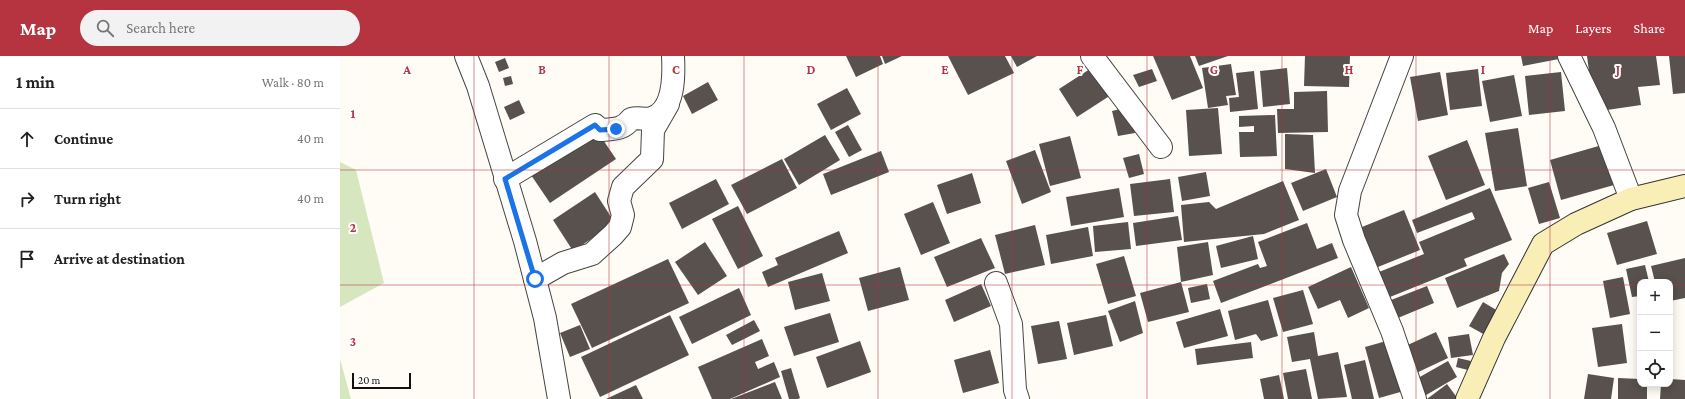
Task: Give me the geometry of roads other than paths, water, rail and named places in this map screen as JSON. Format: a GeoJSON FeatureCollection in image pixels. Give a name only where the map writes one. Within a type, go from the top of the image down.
{"type":"FeatureCollection","features":[{"type":"Feature","properties":{"kind":"street"},"geometry":{"type":"LineString","coordinates":[[466,56],[478,86],[535,279],[545,318],[559,399]]}},
{"type":"Feature","properties":{"kind":"street"},"geometry":{"type":"LineString","coordinates":[[535,279],[563,263],[592,254],[620,227],[623,215],[619,201],[623,187],[652,159],[653,130],[668,104],[673,79],[673,56]]}},
{"type":"Feature","properties":{"kind":"street"},"geometry":{"type":"LineString","coordinates":[[1092,56],[1161,147]]}},
{"type":"Feature","properties":{"kind":"street"},"geometry":{"type":"LineString","coordinates":[[1402,56],[1350,191],[1346,215],[1354,240],[1392,331],[1415,399]]}},
{"type":"Feature","properties":{"kind":"street"},"geometry":{"type":"LineString","coordinates":[[1569,56],[1604,128],[1631,199]]}},
{"type":"Feature","properties":{"kind":"street"},"geometry":{"type":"LineString","coordinates":[[505,179],[595,125],[600,130],[616,129],[625,126],[631,119],[641,117],[650,118],[658,115],[668,104]]}},
{"type":"Feature","properties":{"kind":"street"},"geometry":{"type":"LineString","coordinates":[[1467,399],[1494,338],[1543,244],[1576,224],[1631,199],[1685,186]]}},
{"type":"Feature","properties":{"kind":"street"},"geometry":{"type":"LineString","coordinates":[[996,283],[1011,324],[1015,390],[1018,399]]}}]}
